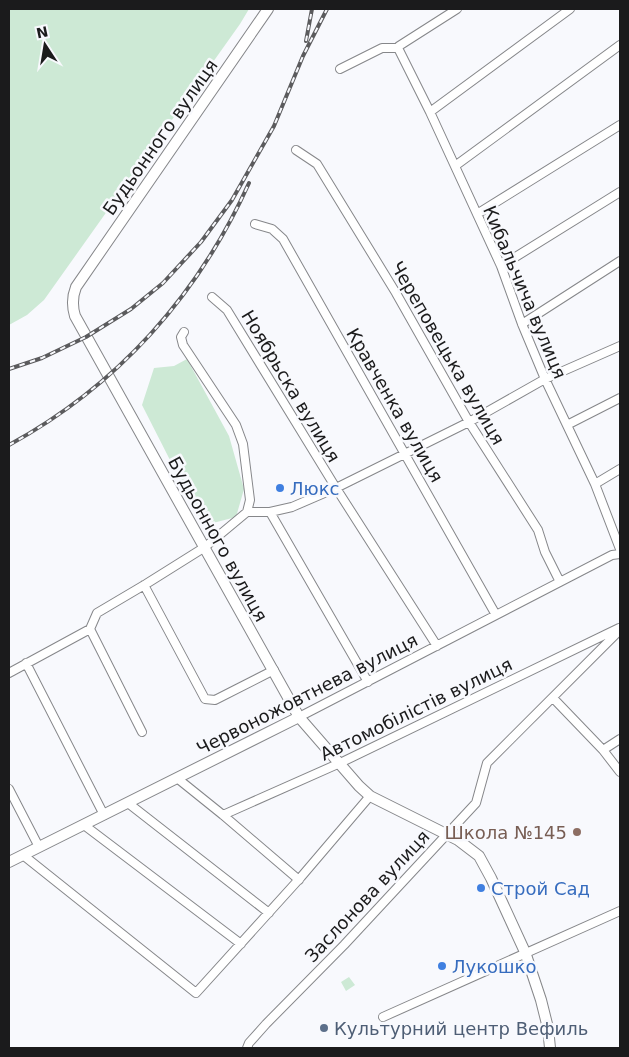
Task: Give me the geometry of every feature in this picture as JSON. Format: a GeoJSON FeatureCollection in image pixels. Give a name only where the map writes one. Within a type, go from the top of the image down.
{"type":"FeatureCollection","features":[{"type":"Feature","properties":{"kind":"main road","name":"Будьонного вулиця"},"geometry":{"type":"LineString","coordinates":[[268,9],[76,287],[72,301],[75,316],[299,717],[370,796],[458,840],[479,856],[525,952],[541,1000],[548,1028],[550,1048]]}},
{"type":"Feature","properties":{"kind":"main road","name":"Червоножовтнева вулиця"},"geometry":{"type":"LineString","coordinates":[[9,862],[299,717]]}},
{"type":"Feature","properties":{"kind":"street"},"geometry":{"type":"LineString","coordinates":[[340,69],[382,48],[398,48],[457,9]]}},
{"type":"Feature","properties":{"kind":"street"},"geometry":{"type":"LineString","coordinates":[[430,112],[570,9]]}},
{"type":"Feature","properties":{"kind":"street"},"geometry":{"type":"LineString","coordinates":[[456,166],[620,45]]}},
{"type":"Feature","properties":{"kind":"street","name":"Кибальчича вулиця"},"geometry":{"type":"LineString","coordinates":[[398,48],[456,166],[501,266],[545,379],[595,484],[620,548]]}},
{"type":"Feature","properties":{"kind":"street"},"geometry":{"type":"LineString","coordinates":[[477,214],[620,125]]}},
{"type":"Feature","properties":{"kind":"street","name":"Череповецька вулиця"},"geometry":{"type":"LineString","coordinates":[[296,150],[317,164],[396,293],[469,422],[538,530],[545,552],[560,582]]}},
{"type":"Feature","properties":{"kind":"street"},"geometry":{"type":"LineString","coordinates":[[501,266],[620,192]]}},
{"type":"Feature","properties":{"kind":"street","name":"Кравченка вулиця"},"geometry":{"type":"LineString","coordinates":[[255,224],[272,229],[283,240],[496,616]]}},
{"type":"Feature","properties":{"kind":"street"},"geometry":{"type":"LineString","coordinates":[[522,324],[620,261]]}},
{"type":"Feature","properties":{"kind":"street","name":"Ноябрьска вулиця"},"geometry":{"type":"LineString","coordinates":[[212,297],[227,310],[336,488],[437,646]]}},
{"type":"Feature","properties":{"kind":"street"},"geometry":{"type":"LineString","coordinates":[[9,673],[90,629],[97,612],[205,547],[247,512],[250,500],[243,444],[236,425],[183,345],[181,337],[184,332]]}},
{"type":"Feature","properties":{"kind":"street"},"geometry":{"type":"LineString","coordinates":[[247,512],[270,512],[292,507],[336,488],[406,455],[545,379],[620,346]]}},
{"type":"Feature","properties":{"kind":"street"},"geometry":{"type":"LineString","coordinates":[[567,424],[620,398]]}},
{"type":"Feature","properties":{"kind":"street"},"geometry":{"type":"LineString","coordinates":[[595,484],[620,469]]}},
{"type":"Feature","properties":{"kind":"street"},"geometry":{"type":"LineString","coordinates":[[270,512],[368,682]]}},
{"type":"Feature","properties":{"kind":"street","name":"Червоножовтнева вулиця"},"geometry":{"type":"LineString","coordinates":[[299,717],[612,555],[620,554]]}},
{"type":"Feature","properties":{"kind":"street"},"geometry":{"type":"LineString","coordinates":[[144,585],[206,698],[215,700],[274,670]]}},
{"type":"Feature","properties":{"kind":"street","name":"Заслонова вулиця"},"geometry":{"type":"LineString","coordinates":[[247,1048],[249,1043],[266,1024],[344,945],[476,803],[486,763],[553,698],[620,628]]}},
{"type":"Feature","properties":{"kind":"street","name":"Автомобілістів вулиця"},"geometry":{"type":"LineString","coordinates":[[222,814],[340,764],[620,628]]}},
{"type":"Feature","properties":{"kind":"street"},"geometry":{"type":"LineString","coordinates":[[90,629],[142,732]]}},
{"type":"Feature","properties":{"kind":"street"},"geometry":{"type":"LineString","coordinates":[[26,663],[104,815]]}},
{"type":"Feature","properties":{"kind":"street"},"geometry":{"type":"LineString","coordinates":[[553,698],[603,750],[620,772]]}},
{"type":"Feature","properties":{"kind":"street"},"geometry":{"type":"LineString","coordinates":[[603,750],[620,739]]}},
{"type":"Feature","properties":{"kind":"street"},"geometry":{"type":"LineString","coordinates":[[177,778],[299,880]]}},
{"type":"Feature","properties":{"kind":"street"},"geometry":{"type":"LineString","coordinates":[[9,789],[39,847]]}},
{"type":"Feature","properties":{"kind":"street"},"geometry":{"type":"LineString","coordinates":[[23,855],[196,993],[299,880],[370,796]]}},
{"type":"Feature","properties":{"kind":"street"},"geometry":{"type":"LineString","coordinates":[[128,803],[269,913]]}},
{"type":"Feature","properties":{"kind":"street"},"geometry":{"type":"LineString","coordinates":[[84,824],[241,944]]}},
{"type":"Feature","properties":{"kind":"street"},"geometry":{"type":"LineString","coordinates":[[383,1017],[620,911]]}},
{"type":"Feature","properties":{"kind":"green space"},"geometry":{"type":"Polygon","coordinates":[[[9,9],[249,9],[44,300],[27,315],[9,325],[9,9]]]}},
{"type":"Feature","properties":{"kind":"green space"},"geometry":{"type":"Polygon","coordinates":[[[187,359],[229,436],[244,489],[236,517],[213,523],[199,517],[142,405],[154,368],[174,366],[187,359]]]}},
{"type":"Feature","properties":{"kind":"green space"},"geometry":{"type":"Polygon","coordinates":[[[349,977],[355,985],[346,991],[341,982],[349,977]]]}},
{"type":"Feature","properties":{"kind":"railway"},"geometry":{"type":"LineString","coordinates":[[306,41],[312,9]]}},
{"type":"Feature","properties":{"kind":"railway"},"geometry":{"type":"LineString","coordinates":[[9,369],[42,358],[86,337],[131,309],[163,283],[201,242],[232,200],[274,126],[303,56],[327,9]]}},
{"type":"Feature","properties":{"kind":"railway"},"geometry":{"type":"LineString","coordinates":[[9,445],[85,395],[119,366],[150,334],[179,300],[205,263],[249,183]]}},
{"type":"Feature","properties":{"kind":"place","name":"Люкс"},"geometry":{"type":"Point","coordinates":[280,488]}},
{"type":"Feature","properties":{"kind":"place","name":"Школа №145"},"geometry":{"type":"Point","coordinates":[577,832]}},
{"type":"Feature","properties":{"kind":"place","name":"Строй Сад"},"geometry":{"type":"Point","coordinates":[481,888]}},
{"type":"Feature","properties":{"kind":"place","name":"Лукошко"},"geometry":{"type":"Point","coordinates":[442,966]}},
{"type":"Feature","properties":{"kind":"place","name":"Культурний центр Вефиль"},"geometry":{"type":"Point","coordinates":[324,1028]}}]}
